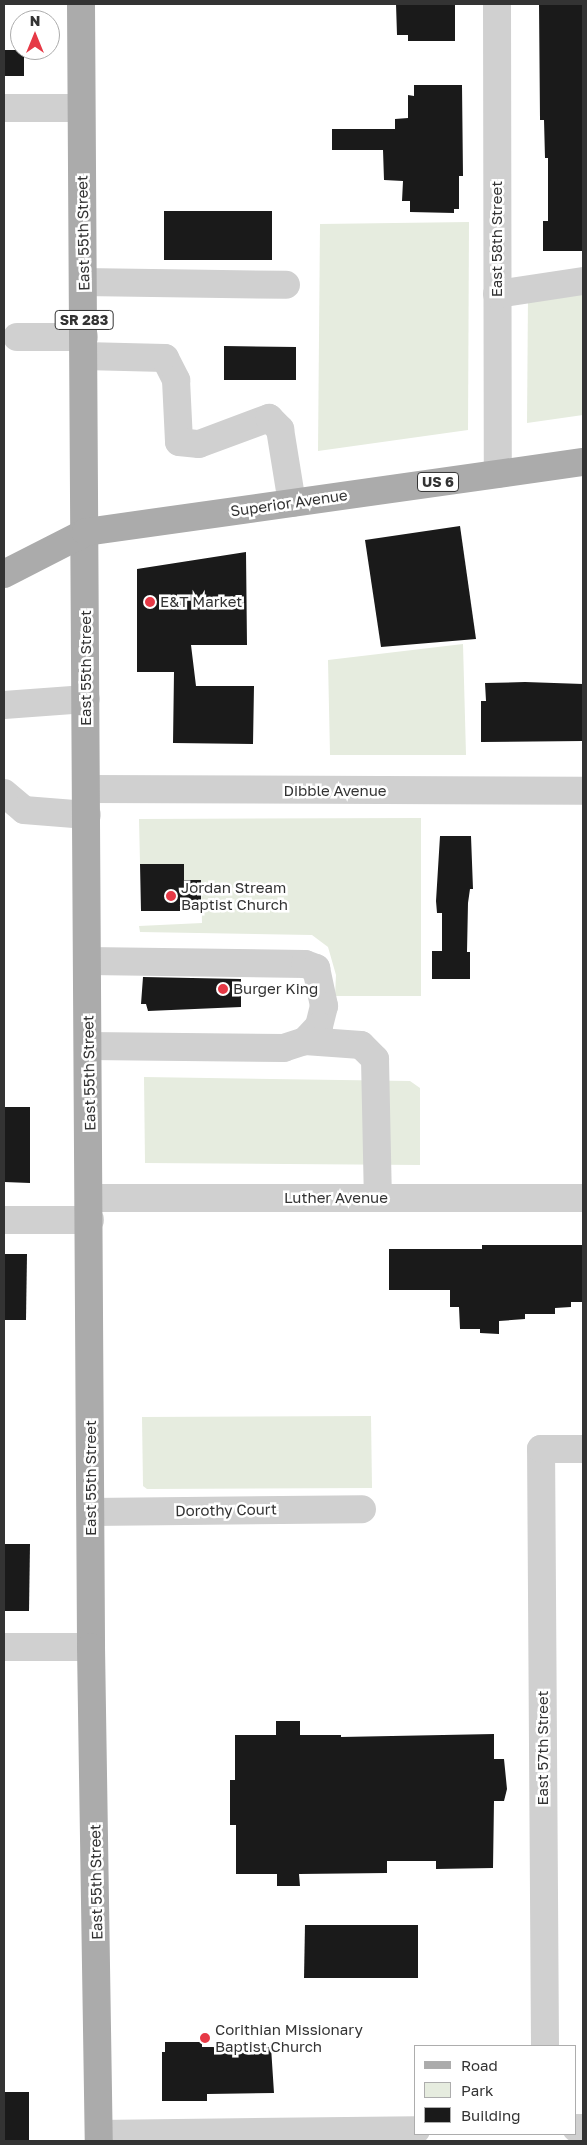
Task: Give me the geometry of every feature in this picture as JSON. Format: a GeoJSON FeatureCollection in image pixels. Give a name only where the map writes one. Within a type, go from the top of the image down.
{"type":"FeatureCollection","features":[{"type":"Feature","properties":{"kind":"main road","name":"East 55th Street"},"geometry":{"type":"LineString","coordinates":[[81,4],[86,532],[91,1647],[99,2138]]}},
{"type":"Feature","properties":{"kind":"main road","name":"Superior Avenue"},"geometry":{"type":"LineString","coordinates":[[4,574],[86,532],[583,462]]}},
{"type":"Feature","properties":{"kind":"street","name":"East 58th Street"},"geometry":{"type":"LineString","coordinates":[[497,4],[498,474]]}},
{"type":"Feature","properties":{"kind":"street"},"geometry":{"type":"LineString","coordinates":[[4,108],[82,108]]}},
{"type":"Feature","properties":{"kind":"street"},"geometry":{"type":"LineString","coordinates":[[497,294],[583,281]]}},
{"type":"Feature","properties":{"kind":"street"},"geometry":{"type":"LineString","coordinates":[[83,282],[286,286]]}},
{"type":"Feature","properties":{"kind":"street"},"geometry":{"type":"LineString","coordinates":[[17,337],[165,358],[176,380],[179,442],[200,444],[269,418],[280,429],[292,503]]}},
{"type":"Feature","properties":{"kind":"street"},"geometry":{"type":"LineString","coordinates":[[4,705],[86,699]]}},
{"type":"Feature","properties":{"kind":"street","name":"Dibble Avenue"},"geometry":{"type":"LineString","coordinates":[[4,793],[24,810],[86,802],[583,791]]}},
{"type":"Feature","properties":{"kind":"street"},"geometry":{"type":"LineString","coordinates":[[88,961],[258,961],[305,964],[316,968],[324,1006],[319,1026],[294,1045]]}},
{"type":"Feature","properties":{"kind":"street"},"geometry":{"type":"LineString","coordinates":[[88,1046],[361,1045],[375,1059],[378,1198]]}},
{"type":"Feature","properties":{"kind":"street","name":"Luther Avenue"},"geometry":{"type":"LineString","coordinates":[[4,1220],[90,1209],[378,1198],[583,1198]]}},
{"type":"Feature","properties":{"kind":"street","name":"East 57th Street"},"geometry":{"type":"LineString","coordinates":[[545,2045],[541,1449],[583,1449]]}},
{"type":"Feature","properties":{"kind":"street","name":"Dorothy Court"},"geometry":{"type":"LineString","coordinates":[[91,1512],[362,1509]]}},
{"type":"Feature","properties":{"kind":"street"},"geometry":{"type":"LineString","coordinates":[[4,1647],[91,1647]]}},
{"type":"Feature","properties":{"kind":"street"},"geometry":{"type":"LineString","coordinates":[[99,2138],[377,2136],[414,2130]]}},
{"type":"Feature","properties":{"kind":"green space"},"geometry":{"type":"Polygon","coordinates":[[[469,222],[468,430],[318,451],[320,224],[469,222]]]}},
{"type":"Feature","properties":{"kind":"green space"},"geometry":{"type":"Polygon","coordinates":[[[583,288],[583,415],[527,423],[528,296],[583,288]]]}},
{"type":"Feature","properties":{"kind":"green space"},"geometry":{"type":"Polygon","coordinates":[[[463,644],[466,755],[330,755],[328,660],[463,644]]]}},
{"type":"Feature","properties":{"kind":"green space"},"geometry":{"type":"Polygon","coordinates":[[[421,818],[421,996],[335,996],[336,975],[328,947],[312,935],[140,932],[139,926],[202,923],[201,880],[184,880],[183,864],[140,864],[139,819],[421,818]]]}},
{"type":"Feature","properties":{"kind":"green space"},"geometry":{"type":"Polygon","coordinates":[[[144,1077],[410,1081],[420,1088],[420,1165],[145,1163],[144,1077]]]}},
{"type":"Feature","properties":{"kind":"green space"},"geometry":{"type":"Polygon","coordinates":[[[371,1416],[372,1488],[147,1489],[143,1486],[142,1417],[371,1416]]]}},
{"type":"Feature","properties":{"kind":"building"},"geometry":{"type":"Polygon","coordinates":[[[396,4],[455,4],[455,41],[408,41],[408,35],[397,35],[396,4]]]}},
{"type":"Feature","properties":{"kind":"building"},"geometry":{"type":"Polygon","coordinates":[[[539,4],[583,4],[583,251],[543,251],[543,221],[548,221],[548,158],[545,158],[544,120],[540,120],[539,4]]]}},
{"type":"Feature","properties":{"kind":"building"},"geometry":{"type":"Polygon","coordinates":[[[4,50],[10,50],[10,60],[24,60],[24,76],[4,76],[4,50]]]}},
{"type":"Feature","properties":{"kind":"building"},"geometry":{"type":"Polygon","coordinates":[[[414,85],[462,85],[463,176],[459,176],[459,209],[454,209],[454,213],[410,212],[410,201],[402,201],[403,181],[384,180],[383,150],[332,150],[332,129],[395,129],[395,119],[408,118],[408,95],[414,96],[414,85]]]}},
{"type":"Feature","properties":{"kind":"building"},"geometry":{"type":"Polygon","coordinates":[[[164,211],[272,211],[272,260],[164,260],[164,211]]]}},
{"type":"Feature","properties":{"kind":"building"},"geometry":{"type":"Polygon","coordinates":[[[224,346],[296,347],[296,380],[224,380],[224,346]]]}},
{"type":"Feature","properties":{"kind":"building"},"geometry":{"type":"Polygon","coordinates":[[[460,526],[476,639],[381,647],[365,540],[460,526]]]}},
{"type":"Feature","properties":{"kind":"building"},"geometry":{"type":"Polygon","coordinates":[[[246,552],[247,645],[191,645],[196,686],[254,686],[253,744],[173,743],[174,672],[137,672],[137,569],[246,552]]]}},
{"type":"Feature","properties":{"kind":"building"},"geometry":{"type":"Polygon","coordinates":[[[485,683],[583,684],[583,741],[481,742],[481,701],[486,701],[485,683]]]}},
{"type":"Feature","properties":{"kind":"building"},"geometry":{"type":"Polygon","coordinates":[[[440,836],[471,836],[473,889],[470,889],[468,903],[467,952],[470,952],[470,979],[432,979],[432,951],[442,951],[442,913],[437,913],[436,901],[440,836]]]}},
{"type":"Feature","properties":{"kind":"building","name":"Jordan Stream Baptist Church"},"geometry":{"type":"Polygon","coordinates":[[[140,864],[184,864],[184,880],[201,880],[201,911],[141,911],[140,864]]]}},
{"type":"Feature","properties":{"kind":"building"},"geometry":{"type":"Polygon","coordinates":[[[143,977],[241,979],[241,1007],[148,1011],[146,1004],[141,1004],[143,977]]]}},
{"type":"Feature","properties":{"kind":"building"},"geometry":{"type":"Polygon","coordinates":[[[4,1107],[30,1107],[30,1183],[4,1182],[4,1107]]]}},
{"type":"Feature","properties":{"kind":"building"},"geometry":{"type":"Polygon","coordinates":[[[482,1245],[583,1245],[583,1302],[571,1302],[571,1307],[555,1308],[555,1314],[525,1314],[525,1319],[499,1321],[499,1334],[480,1333],[480,1329],[460,1329],[459,1307],[450,1307],[450,1290],[389,1290],[389,1249],[482,1249],[482,1245]]]}},
{"type":"Feature","properties":{"kind":"building"},"geometry":{"type":"Polygon","coordinates":[[[4,1254],[27,1254],[26,1320],[4,1320],[4,1254]]]}},
{"type":"Feature","properties":{"kind":"building"},"geometry":{"type":"Polygon","coordinates":[[[4,1544],[30,1544],[29,1611],[4,1611],[4,1544]]]}},
{"type":"Feature","properties":{"kind":"building"},"geometry":{"type":"Polygon","coordinates":[[[276,1721],[300,1721],[300,1735],[341,1735],[341,1737],[494,1734],[494,1759],[504,1759],[507,1789],[504,1801],[494,1801],[493,1868],[436,1869],[436,1861],[387,1861],[387,1873],[299,1874],[300,1886],[277,1886],[277,1874],[236,1874],[236,1825],[230,1825],[230,1780],[235,1780],[235,1735],[276,1735],[276,1721]]]}},
{"type":"Feature","properties":{"kind":"building"},"geometry":{"type":"Polygon","coordinates":[[[305,1925],[418,1925],[418,1978],[304,1978],[305,1925]]]}},
{"type":"Feature","properties":{"kind":"building"},"geometry":{"type":"Polygon","coordinates":[[[165,2042],[202,2042],[202,2047],[271,2047],[274,2093],[207,2094],[207,2101],[162,2101],[162,2052],[165,2052],[165,2042]]]}},
{"type":"Feature","properties":{"kind":"building"},"geometry":{"type":"Polygon","coordinates":[[[4,2092],[29,2092],[29,2141],[4,2141],[4,2092]]]}},
{"type":"Feature","properties":{"kind":"place","name":"E&T Market"},"geometry":{"type":"Point","coordinates":[150,602]}},
{"type":"Feature","properties":{"kind":"place","name":"Jordan Stream Baptist Church"},"geometry":{"type":"Point","coordinates":[171,896]}},
{"type":"Feature","properties":{"kind":"place","name":"Burger King"},"geometry":{"type":"Point","coordinates":[223,989]}},
{"type":"Feature","properties":{"kind":"place","name":"Corithian Missionary Baptist Church"},"geometry":{"type":"Point","coordinates":[205,2038]}}]}
